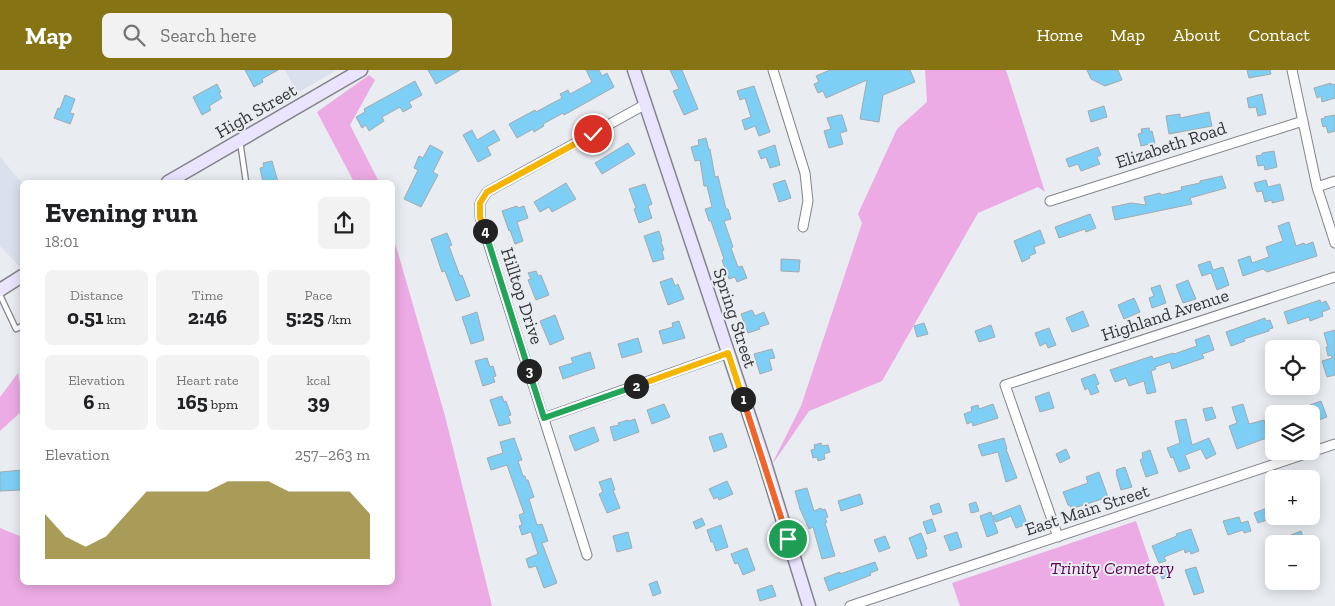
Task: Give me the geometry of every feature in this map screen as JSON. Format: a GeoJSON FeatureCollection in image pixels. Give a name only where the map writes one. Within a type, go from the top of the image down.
{"type":"FeatureCollection","features":[{"type":"Feature","properties":{"kind":"street","name":"High Street"},"geometry":{"type":"LineString","coordinates":[[171,180],[361,70]]}},
{"type":"Feature","properties":{"kind":"street","name":"Spring Street"},"geometry":{"type":"LineString","coordinates":[[634,70],[764,460],[809,606]]}},
{"type":"Feature","properties":{"kind":"street"},"geometry":{"type":"LineString","coordinates":[[773,70],[805,173],[808,201],[803,226]]}},
{"type":"Feature","properties":{"kind":"street"},"geometry":{"type":"LineString","coordinates":[[1292,70],[1317,187],[1335,243]]}},
{"type":"Feature","properties":{"kind":"street","name":"Hilltop Drive"},"geometry":{"type":"LineString","coordinates":[[587,555],[480,217],[480,203],[487,192],[646,104]]}},
{"type":"Feature","properties":{"kind":"street","name":"Elizabeth Road"},"geometry":{"type":"LineString","coordinates":[[1050,201],[1303,121]]}},
{"type":"Feature","properties":{"kind":"street"},"geometry":{"type":"LineString","coordinates":[[1317,187],[1335,181]]}},
{"type":"Feature","properties":{"kind":"street"},"geometry":{"type":"LineString","coordinates":[[0,290],[20,277]]}},
{"type":"Feature","properties":{"kind":"street","name":"Highland Avenue"},"geometry":{"type":"LineString","coordinates":[[1058,537],[1005,385],[1335,277]]}},
{"type":"Feature","properties":{"kind":"street"},"geometry":{"type":"LineString","coordinates":[[544,418],[728,353]]}},
{"type":"Feature","properties":{"kind":"street","name":"East Main Street"},"geometry":{"type":"LineString","coordinates":[[850,606],[1335,444]]}},
{"type":"Feature","properties":{"kind":"lane"},"geometry":{"type":"LineString","coordinates":[[240,140],[245,180]]}},
{"type":"Feature","properties":{"kind":"lane"},"geometry":{"type":"LineString","coordinates":[[0,295],[16,330],[20,327]]}},
{"type":"Feature","properties":{"kind":"shaded area"},"geometry":{"type":"Polygon","coordinates":[[[285,70],[337,70],[297,93],[285,70]]]}},
{"type":"Feature","properties":{"kind":"shaded area"},"geometry":{"type":"Polygon","coordinates":[[[0,157],[20,181],[20,265],[0,246],[0,157]]]}},
{"type":"Feature","properties":{"kind":"green space"},"geometry":{"type":"Polygon","coordinates":[[[925,70],[1006,70],[1045,192],[1038,187],[978,213],[882,381],[809,411],[773,462],[801,406],[862,223],[858,214],[897,129],[927,102],[925,70]]]}},
{"type":"Feature","properties":{"kind":"green space"},"geometry":{"type":"Polygon","coordinates":[[[369,75],[375,80],[350,125],[378,180],[353,180],[317,112],[369,75]]]}},
{"type":"Feature","properties":{"kind":"green space"},"geometry":{"type":"Polygon","coordinates":[[[395,244],[445,416],[492,606],[0,606],[0,528],[20,536],[20,585],[395,585],[395,244]]]}},
{"type":"Feature","properties":{"kind":"green space"},"geometry":{"type":"Polygon","coordinates":[[[18,373],[20,413],[0,431],[0,397],[18,373]]]}},
{"type":"Feature","properties":{"kind":"green space","name":"Trinity Cemetery"},"geometry":{"type":"Polygon","coordinates":[[[1136,521],[1165,606],[960,606],[952,583],[1136,521]]]}},
{"type":"Feature","properties":{"kind":"building"},"geometry":{"type":"Polygon","coordinates":[[[245,70],[278,70],[262,79],[263,82],[254,87],[245,70]]]}},
{"type":"Feature","properties":{"kind":"building"},"geometry":{"type":"Polygon","coordinates":[[[428,70],[460,70],[436,84],[428,70]]]}},
{"type":"Feature","properties":{"kind":"building"},"geometry":{"type":"Polygon","coordinates":[[[586,70],[599,70],[602,76],[607,73],[614,87],[564,115],[563,113],[543,124],[544,126],[534,132],[533,129],[517,138],[509,124],[562,98],[560,94],[568,90],[570,94],[592,82],[586,70]]]}},
{"type":"Feature","properties":{"kind":"building"},"geometry":{"type":"Polygon","coordinates":[[[670,70],[682,70],[698,109],[684,115],[673,91],[679,89],[670,70]]]}},
{"type":"Feature","properties":{"kind":"building"},"geometry":{"type":"Polygon","coordinates":[[[830,70],[910,70],[915,82],[883,95],[879,122],[860,119],[867,80],[826,98],[823,91],[818,93],[814,84],[819,82],[816,76],[830,70]]]}},
{"type":"Feature","properties":{"kind":"building"},"geometry":{"type":"Polygon","coordinates":[[[1087,70],[1118,70],[1122,80],[1105,86],[1091,79],[1087,70]]]}},
{"type":"Feature","properties":{"kind":"building"},"geometry":{"type":"Polygon","coordinates":[[[1247,70],[1270,70],[1271,74],[1249,78],[1247,70]]]}},
{"type":"Feature","properties":{"kind":"building"},"geometry":{"type":"Polygon","coordinates":[[[415,81],[422,95],[409,102],[412,107],[403,112],[400,107],[382,117],[384,121],[369,131],[366,125],[362,128],[356,117],[365,112],[364,109],[415,81]]]}},
{"type":"Feature","properties":{"kind":"building"},"geometry":{"type":"Polygon","coordinates":[[[1331,83],[1331,85],[1335,84],[1335,98],[1322,102],[1321,96],[1317,98],[1314,88],[1331,83]]]}},
{"type":"Feature","properties":{"kind":"building"},"geometry":{"type":"Polygon","coordinates":[[[217,84],[222,98],[209,106],[211,110],[202,115],[193,97],[217,84]]]}},
{"type":"Feature","properties":{"kind":"building"},"geometry":{"type":"Polygon","coordinates":[[[754,86],[770,132],[759,136],[755,126],[745,130],[742,120],[751,117],[745,98],[740,100],[737,91],[754,86]]]}},
{"type":"Feature","properties":{"kind":"building"},"geometry":{"type":"Polygon","coordinates":[[[1262,94],[1266,114],[1258,116],[1256,107],[1249,108],[1247,98],[1262,94]]]}},
{"type":"Feature","properties":{"kind":"building"},"geometry":{"type":"Polygon","coordinates":[[[65,95],[75,99],[70,113],[74,114],[70,124],[54,118],[58,108],[60,109],[65,95]]]}},
{"type":"Feature","properties":{"kind":"building"},"geometry":{"type":"Polygon","coordinates":[[[1104,106],[1107,117],[1091,122],[1088,111],[1104,106]]]}},
{"type":"Feature","properties":{"kind":"building"},"geometry":{"type":"Polygon","coordinates":[[[1209,112],[1212,126],[1169,134],[1166,116],[1180,114],[1180,118],[1209,112]]]}},
{"type":"Feature","properties":{"kind":"building"},"geometry":{"type":"Polygon","coordinates":[[[842,115],[847,131],[840,133],[843,144],[829,148],[824,131],[831,129],[827,118],[842,115]]]}},
{"type":"Feature","properties":{"kind":"building"},"geometry":{"type":"Polygon","coordinates":[[[1335,115],[1335,131],[1328,133],[1326,126],[1323,127],[1321,119],[1335,115]]]}},
{"type":"Feature","properties":{"kind":"building"},"geometry":{"type":"Polygon","coordinates":[[[1149,128],[1150,132],[1152,131],[1155,143],[1141,146],[1138,134],[1142,133],[1141,129],[1149,128]]]}},
{"type":"Feature","properties":{"kind":"building"},"geometry":{"type":"Polygon","coordinates":[[[472,130],[477,140],[494,130],[500,140],[487,147],[491,155],[478,162],[463,135],[472,130]]]}},
{"type":"Feature","properties":{"kind":"building"},"geometry":{"type":"Polygon","coordinates":[[[706,138],[715,177],[718,176],[726,209],[728,209],[731,219],[724,221],[733,247],[731,248],[738,267],[742,266],[747,278],[737,282],[735,277],[729,279],[722,260],[724,259],[705,209],[712,207],[707,186],[704,186],[700,160],[695,161],[691,147],[699,145],[698,140],[706,138]]]}},
{"type":"Feature","properties":{"kind":"building"},"geometry":{"type":"Polygon","coordinates":[[[628,143],[635,154],[602,174],[595,163],[628,143]]]}},
{"type":"Feature","properties":{"kind":"building"},"geometry":{"type":"Polygon","coordinates":[[[430,145],[443,152],[433,172],[438,175],[421,207],[404,199],[418,170],[414,168],[419,156],[423,158],[430,145]]]}},
{"type":"Feature","properties":{"kind":"building"},"geometry":{"type":"Polygon","coordinates":[[[775,145],[780,165],[770,168],[766,157],[761,159],[758,151],[775,145]]]}},
{"type":"Feature","properties":{"kind":"building"},"geometry":{"type":"Polygon","coordinates":[[[1098,147],[1101,155],[1097,157],[1100,164],[1081,171],[1078,164],[1069,167],[1066,159],[1098,147]]]}},
{"type":"Feature","properties":{"kind":"building"},"geometry":{"type":"Polygon","coordinates":[[[1274,151],[1277,167],[1265,170],[1264,165],[1258,166],[1256,156],[1274,151]]]}},
{"type":"Feature","properties":{"kind":"building"},"geometry":{"type":"Polygon","coordinates":[[[272,161],[277,180],[263,180],[260,168],[264,167],[263,163],[272,161]]]}},
{"type":"Feature","properties":{"kind":"building"},"geometry":{"type":"Polygon","coordinates":[[[1222,176],[1226,188],[1190,198],[1192,204],[1115,220],[1112,207],[1131,203],[1146,205],[1144,197],[1182,190],[1181,187],[1222,176]]]}},
{"type":"Feature","properties":{"kind":"building"},"geometry":{"type":"Polygon","coordinates":[[[785,180],[791,198],[779,202],[773,184],[785,180]]]}},
{"type":"Feature","properties":{"kind":"building"},"geometry":{"type":"Polygon","coordinates":[[[1266,180],[1268,187],[1280,184],[1284,200],[1272,203],[1272,200],[1265,202],[1262,191],[1257,192],[1254,183],[1266,180]]]}},
{"type":"Feature","properties":{"kind":"building"},"geometry":{"type":"Polygon","coordinates":[[[566,183],[576,199],[552,212],[549,207],[540,212],[534,202],[566,183]]]}},
{"type":"Feature","properties":{"kind":"building"},"geometry":{"type":"Polygon","coordinates":[[[645,184],[652,204],[648,206],[652,218],[639,223],[629,189],[645,184]]]}},
{"type":"Feature","properties":{"kind":"building"},"geometry":{"type":"Polygon","coordinates":[[[517,206],[518,208],[524,206],[528,218],[517,222],[523,241],[515,244],[502,211],[517,206]]]}},
{"type":"Feature","properties":{"kind":"building"},"geometry":{"type":"Polygon","coordinates":[[[1090,214],[1096,228],[1086,232],[1085,229],[1059,238],[1055,227],[1090,214]]]}},
{"type":"Feature","properties":{"kind":"building"},"geometry":{"type":"Polygon","coordinates":[[[1289,222],[1296,246],[1313,242],[1317,256],[1267,272],[1263,269],[1243,276],[1238,260],[1250,256],[1252,263],[1269,257],[1266,247],[1283,241],[1278,226],[1289,222]]]}},
{"type":"Feature","properties":{"kind":"building"},"geometry":{"type":"Polygon","coordinates":[[[1040,230],[1045,243],[1034,247],[1036,253],[1022,262],[1014,241],[1040,230]]]}},
{"type":"Feature","properties":{"kind":"building"},"geometry":{"type":"Polygon","coordinates":[[[659,231],[664,250],[662,251],[664,259],[653,262],[644,236],[659,231]]]}},
{"type":"Feature","properties":{"kind":"building"},"geometry":{"type":"Polygon","coordinates":[[[447,233],[452,245],[449,246],[470,296],[456,301],[445,271],[442,272],[431,239],[447,233]]]}},
{"type":"Feature","properties":{"kind":"building"},"geometry":{"type":"Polygon","coordinates":[[[781,259],[800,260],[799,272],[781,271],[781,259]]]}},
{"type":"Feature","properties":{"kind":"building"},"geometry":{"type":"Polygon","coordinates":[[[1210,261],[1213,270],[1223,267],[1229,285],[1217,290],[1211,273],[1202,276],[1198,265],[1210,261]]]}},
{"type":"Feature","properties":{"kind":"building"},"geometry":{"type":"Polygon","coordinates":[[[536,271],[538,276],[541,275],[549,295],[536,300],[528,280],[531,279],[528,273],[536,271]]]}},
{"type":"Feature","properties":{"kind":"building"},"geometry":{"type":"Polygon","coordinates":[[[672,278],[675,286],[678,284],[684,299],[668,305],[660,282],[672,278]]]}},
{"type":"Feature","properties":{"kind":"building"},"geometry":{"type":"Polygon","coordinates":[[[1188,280],[1196,299],[1183,303],[1176,285],[1188,280]]]}},
{"type":"Feature","properties":{"kind":"building"},"geometry":{"type":"Polygon","coordinates":[[[1160,285],[1166,303],[1152,308],[1149,298],[1154,296],[1151,288],[1160,285]]]}},
{"type":"Feature","properties":{"kind":"building"},"geometry":{"type":"Polygon","coordinates":[[[1134,298],[1140,312],[1124,319],[1118,305],[1134,298]]]}},
{"type":"Feature","properties":{"kind":"building"},"geometry":{"type":"Polygon","coordinates":[[[1320,300],[1321,303],[1326,301],[1330,309],[1322,312],[1323,316],[1310,321],[1309,317],[1288,324],[1284,312],[1320,300]]]}},
{"type":"Feature","properties":{"kind":"building"},"geometry":{"type":"Polygon","coordinates":[[[752,310],[755,316],[764,312],[769,324],[748,333],[741,314],[752,310]]]}},
{"type":"Feature","properties":{"kind":"building"},"geometry":{"type":"Polygon","coordinates":[[[1083,311],[1089,326],[1072,332],[1066,318],[1083,311]]]}},
{"type":"Feature","properties":{"kind":"building"},"geometry":{"type":"Polygon","coordinates":[[[477,312],[484,340],[471,344],[462,317],[477,312]]]}},
{"type":"Feature","properties":{"kind":"building"},"geometry":{"type":"Polygon","coordinates":[[[555,315],[564,339],[550,345],[540,321],[555,315]]]}},
{"type":"Feature","properties":{"kind":"building"},"geometry":{"type":"Polygon","coordinates":[[[1265,318],[1266,321],[1270,320],[1273,328],[1231,346],[1226,332],[1265,318]]]}},
{"type":"Feature","properties":{"kind":"building"},"geometry":{"type":"Polygon","coordinates":[[[679,321],[685,338],[663,344],[659,331],[673,327],[672,323],[679,321]]]}},
{"type":"Feature","properties":{"kind":"building"},"geometry":{"type":"Polygon","coordinates":[[[924,323],[928,334],[917,337],[914,326],[924,323]]]}},
{"type":"Feature","properties":{"kind":"building"},"geometry":{"type":"Polygon","coordinates":[[[991,325],[995,337],[979,342],[975,331],[991,325]]]}},
{"type":"Feature","properties":{"kind":"building"},"geometry":{"type":"Polygon","coordinates":[[[1049,328],[1056,345],[1048,348],[1046,343],[1040,346],[1035,333],[1049,328]]]}},
{"type":"Feature","properties":{"kind":"building"},"geometry":{"type":"Polygon","coordinates":[[[1335,330],[1335,375],[1327,377],[1322,361],[1332,358],[1331,355],[1328,356],[1326,347],[1328,347],[1324,333],[1335,330]]]}},
{"type":"Feature","properties":{"kind":"building"},"geometry":{"type":"Polygon","coordinates":[[[1209,335],[1214,350],[1202,354],[1204,358],[1172,369],[1170,362],[1155,367],[1156,369],[1151,371],[1156,392],[1147,394],[1144,381],[1129,386],[1126,378],[1115,382],[1110,370],[1152,356],[1153,359],[1197,346],[1195,340],[1209,335]]]}},
{"type":"Feature","properties":{"kind":"building"},"geometry":{"type":"Polygon","coordinates":[[[638,338],[642,352],[622,358],[618,344],[638,338]]]}},
{"type":"Feature","properties":{"kind":"building"},"geometry":{"type":"Polygon","coordinates":[[[772,349],[775,358],[769,359],[772,370],[760,374],[754,354],[772,349]]]}},
{"type":"Feature","properties":{"kind":"building"},"geometry":{"type":"Polygon","coordinates":[[[590,352],[595,368],[563,379],[559,367],[573,363],[571,358],[590,352]]]}},
{"type":"Feature","properties":{"kind":"building"},"geometry":{"type":"Polygon","coordinates":[[[487,358],[490,367],[493,366],[496,376],[493,377],[495,382],[483,386],[475,361],[487,358]]]}},
{"type":"Feature","properties":{"kind":"building"},"geometry":{"type":"Polygon","coordinates":[[[1095,374],[1099,384],[1096,385],[1099,392],[1091,395],[1088,388],[1085,390],[1081,379],[1095,374]]]}},
{"type":"Feature","properties":{"kind":"building"},"geometry":{"type":"Polygon","coordinates":[[[1049,392],[1054,408],[1040,412],[1035,397],[1049,392]]]}},
{"type":"Feature","properties":{"kind":"building"},"geometry":{"type":"Polygon","coordinates":[[[502,396],[511,415],[508,416],[511,423],[499,426],[490,400],[502,396]]]}},
{"type":"Feature","properties":{"kind":"building"},"geometry":{"type":"Polygon","coordinates":[[[1321,401],[1327,417],[1320,420],[1320,405],[1310,405],[1321,401]]]}},
{"type":"Feature","properties":{"kind":"building"},"geometry":{"type":"Polygon","coordinates":[[[664,404],[670,417],[652,424],[647,410],[664,404]]]}},
{"type":"Feature","properties":{"kind":"building"},"geometry":{"type":"Polygon","coordinates":[[[993,404],[998,418],[973,426],[972,422],[967,424],[964,414],[972,411],[971,407],[978,405],[979,409],[993,404]]]}},
{"type":"Feature","properties":{"kind":"building"},"geometry":{"type":"Polygon","coordinates":[[[1243,404],[1249,424],[1264,420],[1265,438],[1237,449],[1229,426],[1237,423],[1232,407],[1243,404]]]}},
{"type":"Feature","properties":{"kind":"building"},"geometry":{"type":"Polygon","coordinates":[[[1212,407],[1216,418],[1206,421],[1203,409],[1212,407]]]}},
{"type":"Feature","properties":{"kind":"building"},"geometry":{"type":"Polygon","coordinates":[[[635,419],[639,432],[614,441],[610,427],[635,419]]]}},
{"type":"Feature","properties":{"kind":"building"},"geometry":{"type":"Polygon","coordinates":[[[1186,419],[1192,445],[1209,438],[1216,454],[1206,459],[1201,449],[1185,455],[1190,468],[1179,472],[1167,448],[1180,443],[1175,421],[1186,419]]]}},
{"type":"Feature","properties":{"kind":"building"},"geometry":{"type":"Polygon","coordinates":[[[594,427],[599,441],[575,451],[569,436],[594,427]]]}},
{"type":"Feature","properties":{"kind":"building"},"geometry":{"type":"Polygon","coordinates":[[[722,433],[727,447],[714,452],[709,437],[722,433]]]}},
{"type":"Feature","properties":{"kind":"building"},"geometry":{"type":"Polygon","coordinates":[[[514,438],[522,460],[518,461],[523,476],[528,480],[534,497],[529,499],[537,525],[542,524],[548,541],[542,543],[557,583],[544,588],[536,566],[529,568],[526,559],[538,554],[531,532],[522,535],[519,526],[522,525],[519,515],[524,513],[507,465],[491,470],[487,458],[503,453],[500,442],[514,438]]]}},
{"type":"Feature","properties":{"kind":"building"},"geometry":{"type":"Polygon","coordinates":[[[1004,438],[1017,478],[1006,482],[998,452],[982,456],[978,445],[1004,438]]]}},
{"type":"Feature","properties":{"kind":"building"},"geometry":{"type":"Polygon","coordinates":[[[821,443],[822,446],[828,445],[830,452],[824,454],[825,459],[818,461],[817,457],[813,458],[811,450],[815,449],[814,445],[821,443]]]}},
{"type":"Feature","properties":{"kind":"building"},"geometry":{"type":"Polygon","coordinates":[[[1066,449],[1070,458],[1060,463],[1056,454],[1066,449]]]}},
{"type":"Feature","properties":{"kind":"building"},"geometry":{"type":"Polygon","coordinates":[[[1150,450],[1158,473],[1146,477],[1140,460],[1143,458],[1142,453],[1150,450]]]}},
{"type":"Feature","properties":{"kind":"building"},"geometry":{"type":"Polygon","coordinates":[[[1125,467],[1132,487],[1121,490],[1116,470],[1125,467]]]}},
{"type":"Feature","properties":{"kind":"building"},"geometry":{"type":"Polygon","coordinates":[[[20,470],[20,490],[0,491],[0,472],[20,470]]]}},
{"type":"Feature","properties":{"kind":"building"},"geometry":{"type":"Polygon","coordinates":[[[1099,472],[1108,497],[1071,509],[1063,492],[1088,483],[1086,477],[1099,472]]]}},
{"type":"Feature","properties":{"kind":"building"},"geometry":{"type":"Polygon","coordinates":[[[611,478],[615,490],[613,490],[620,508],[607,513],[599,494],[603,492],[599,482],[611,478]]]}},
{"type":"Feature","properties":{"kind":"building"},"geometry":{"type":"Polygon","coordinates":[[[727,481],[733,494],[719,500],[718,497],[714,499],[709,489],[727,481]]]}},
{"type":"Feature","properties":{"kind":"building"},"geometry":{"type":"Polygon","coordinates":[[[807,488],[814,511],[821,508],[822,510],[825,509],[828,517],[825,518],[827,522],[825,523],[835,556],[822,559],[813,527],[809,529],[800,509],[795,491],[807,488]]]}},
{"type":"Feature","properties":{"kind":"building"},"geometry":{"type":"Polygon","coordinates":[[[860,494],[863,504],[841,511],[838,501],[860,494]]]}},
{"type":"Feature","properties":{"kind":"building"},"geometry":{"type":"Polygon","coordinates":[[[976,502],[979,511],[971,513],[969,504],[976,502]]]}},
{"type":"Feature","properties":{"kind":"building"},"geometry":{"type":"Polygon","coordinates":[[[939,503],[942,512],[933,515],[930,506],[939,503]]]}},
{"type":"Feature","properties":{"kind":"building"},"geometry":{"type":"Polygon","coordinates":[[[1020,505],[1027,524],[1016,528],[1011,516],[996,522],[993,516],[1020,505]]]}},
{"type":"Feature","properties":{"kind":"building"},"geometry":{"type":"Polygon","coordinates":[[[1265,509],[1265,521],[1258,523],[1254,513],[1265,509]]]}},
{"type":"Feature","properties":{"kind":"building"},"geometry":{"type":"Polygon","coordinates":[[[991,512],[998,533],[987,537],[980,516],[991,512]]]}},
{"type":"Feature","properties":{"kind":"building"},"geometry":{"type":"Polygon","coordinates":[[[1239,517],[1241,523],[1248,521],[1251,531],[1244,533],[1243,530],[1228,535],[1223,521],[1239,517]]]}},
{"type":"Feature","properties":{"kind":"building"},"geometry":{"type":"Polygon","coordinates":[[[702,518],[705,525],[696,529],[693,522],[702,518]]]}},
{"type":"Feature","properties":{"kind":"building"},"geometry":{"type":"Polygon","coordinates":[[[932,519],[936,531],[927,534],[923,522],[932,519]]]}},
{"type":"Feature","properties":{"kind":"building"},"geometry":{"type":"Polygon","coordinates":[[[721,525],[728,547],[716,551],[707,530],[721,525]]]}},
{"type":"Feature","properties":{"kind":"building"},"geometry":{"type":"Polygon","coordinates":[[[1191,529],[1199,551],[1191,554],[1190,551],[1185,553],[1184,549],[1164,557],[1166,561],[1159,563],[1152,546],[1191,529]]]}},
{"type":"Feature","properties":{"kind":"building"},"geometry":{"type":"Polygon","coordinates":[[[1301,531],[1302,535],[1291,535],[1301,531]]]}},
{"type":"Feature","properties":{"kind":"building"},"geometry":{"type":"Polygon","coordinates":[[[628,532],[632,548],[617,552],[613,536],[628,532]]]}},
{"type":"Feature","properties":{"kind":"building"},"geometry":{"type":"Polygon","coordinates":[[[957,532],[962,547],[950,551],[944,536],[957,532]]]}},
{"type":"Feature","properties":{"kind":"building"},"geometry":{"type":"Polygon","coordinates":[[[921,533],[927,549],[925,549],[927,556],[917,559],[909,538],[921,533]]]}},
{"type":"Feature","properties":{"kind":"building"},"geometry":{"type":"Polygon","coordinates":[[[885,536],[890,548],[879,552],[874,540],[885,536]]]}},
{"type":"Feature","properties":{"kind":"building"},"geometry":{"type":"Polygon","coordinates":[[[747,548],[755,570],[743,575],[738,563],[735,564],[731,554],[747,548]]]}},
{"type":"Feature","properties":{"kind":"building"},"geometry":{"type":"Polygon","coordinates":[[[875,562],[878,570],[870,573],[871,575],[829,591],[824,578],[875,562]]]}},
{"type":"Feature","properties":{"kind":"building"},"geometry":{"type":"Polygon","coordinates":[[[1168,567],[1171,576],[1162,579],[1159,570],[1168,567]]]}},
{"type":"Feature","properties":{"kind":"building"},"geometry":{"type":"Polygon","coordinates":[[[1196,567],[1204,592],[1194,595],[1185,570],[1196,567]]]}},
{"type":"Feature","properties":{"kind":"building"},"geometry":{"type":"Polygon","coordinates":[[[657,581],[661,593],[653,596],[649,584],[657,581]]]}},
{"type":"Feature","properties":{"kind":"building"},"geometry":{"type":"Polygon","coordinates":[[[772,585],[776,596],[760,601],[757,590],[772,585]]]}},
{"type":"Feature","properties":{"kind":"route"},"geometry":{"type":"LineString","coordinates":[[593,134],[487,192],[480,203],[480,217],[544,418],[728,353],[788,539]]}}]}
